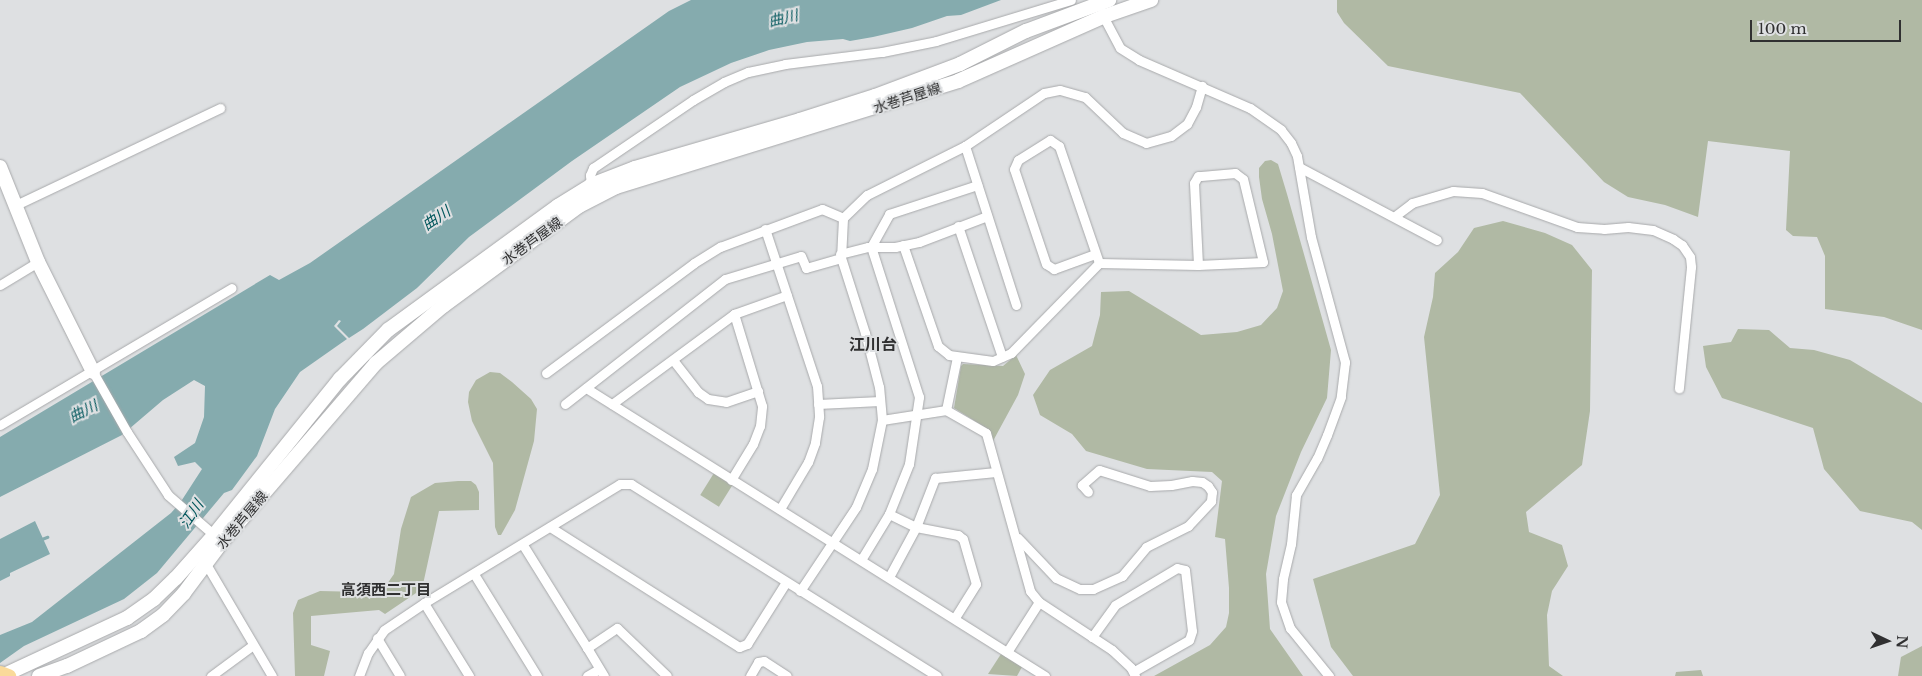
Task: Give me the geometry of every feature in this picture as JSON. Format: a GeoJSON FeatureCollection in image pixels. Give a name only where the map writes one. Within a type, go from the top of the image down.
{"type":"FeatureCollection","features":[{"type":"Feature","properties":{"kind":"main road","name":"水巻芦屋線"},"geometry":{"type":"LineString","coordinates":[[4,675],[127,618],[154,598],[176,578],[210,532],[340,380],[388,330],[550,211],[591,185],[634,168],[800,120],[875,96],[960,64],[1026,32],[1101,5],[1151,0]]}},
{"type":"Feature","properties":{"kind":"main road","name":"水巻芦屋線"},"geometry":{"type":"LineString","coordinates":[[38,676],[67,666],[141,631],[163,615],[184,593],[206,564],[376,363],[443,306],[579,206],[616,187],[958,81],[1101,5]]}},
{"type":"Feature","properties":{"kind":"main road"},"geometry":{"type":"LineString","coordinates":[[0,167],[38,262],[94,375]]}},
{"type":"Feature","properties":{"kind":"street"},"geometry":{"type":"LineString","coordinates":[[591,185],[590,174],[593,168],[693,100],[724,82],[748,72],[785,64],[882,52],[936,41],[1071,0]]}},
{"type":"Feature","properties":{"kind":"street"},"geometry":{"type":"LineString","coordinates":[[1101,5],[1120,48],[1139,60],[1202,86],[1250,108],[1270,120],[1291,143],[1300,167],[1311,237],[1345,362],[1341,397],[1317,458],[1296,495],[1291,544],[1280,602],[1290,628],[1329,676]]}},
{"type":"Feature","properties":{"kind":"street"},"geometry":{"type":"LineString","coordinates":[[800,591],[834,543],[856,507],[872,470],[882,420],[880,401],[865,333],[841,256],[843,218],[867,194],[965,146],[1044,93],[1060,90],[1085,97],[1123,133],[1146,143],[1171,136],[1187,124],[1196,107],[1202,86]]}},
{"type":"Feature","properties":{"kind":"street"},"geometry":{"type":"LineString","coordinates":[[16,205],[220,108]]}},
{"type":"Feature","properties":{"kind":"street"},"geometry":{"type":"LineString","coordinates":[[1095,254],[1054,269],[1046,264],[1014,169],[1018,160],[1050,140],[1059,146],[1099,263]]}},
{"type":"Feature","properties":{"kind":"street"},"geometry":{"type":"LineString","coordinates":[[965,146],[1016,305]]}},
{"type":"Feature","properties":{"kind":"street"},"geometry":{"type":"LineString","coordinates":[[1300,167],[1437,240]]}},
{"type":"Feature","properties":{"kind":"street"},"geometry":{"type":"LineString","coordinates":[[902,245],[938,346],[949,356],[993,361],[1011,353],[1099,263],[1198,265],[1263,262],[1243,179],[1235,173],[1198,176],[1194,183],[1198,265]]}},
{"type":"Feature","properties":{"kind":"street"},"geometry":{"type":"LineString","coordinates":[[862,560],[889,514],[909,464],[918,397],[871,247],[889,214],[977,185]]}},
{"type":"Feature","properties":{"kind":"street"},"geometry":{"type":"LineString","coordinates":[[1395,216],[1412,203],[1441,193],[1463,192],[1482,194],[1577,227],[1604,229],[1628,227],[1653,230],[1673,239],[1682,245],[1690,258],[1691,267],[1678,388]]}},
{"type":"Feature","properties":{"kind":"street"},"geometry":{"type":"LineString","coordinates":[[546,373],[694,263],[720,246],[822,209],[843,218]]}},
{"type":"Feature","properties":{"kind":"street"},"geometry":{"type":"LineString","coordinates":[[565,404],[725,279],[801,256],[806,268],[871,247],[918,242],[988,216]]}},
{"type":"Feature","properties":{"kind":"street"},"geometry":{"type":"LineString","coordinates":[[958,226],[1002,357]]}},
{"type":"Feature","properties":{"kind":"street"},"geometry":{"type":"LineString","coordinates":[[765,229],[817,386],[818,404],[815,443],[808,462],[780,509]]}},
{"type":"Feature","properties":{"kind":"street"},"geometry":{"type":"LineString","coordinates":[[0,285],[38,262]]}},
{"type":"Feature","properties":{"kind":"street"},"geometry":{"type":"LineString","coordinates":[[0,425],[94,375],[232,288]]}},
{"type":"Feature","properties":{"kind":"street"},"geometry":{"type":"LineString","coordinates":[[612,404],[734,314],[787,295]]}},
{"type":"Feature","properties":{"kind":"street"},"geometry":{"type":"LineString","coordinates":[[731,480],[753,444],[760,426],[762,406],[734,314]]}},
{"type":"Feature","properties":{"kind":"street"},"geometry":{"type":"LineString","coordinates":[[946,410],[957,357]]}},
{"type":"Feature","properties":{"kind":"street"},"geometry":{"type":"LineString","coordinates":[[673,360],[698,392],[708,400],[726,402],[758,391]]}},
{"type":"Feature","properties":{"kind":"street"},"geometry":{"type":"LineString","coordinates":[[94,375],[127,432],[168,495],[210,532]]}},
{"type":"Feature","properties":{"kind":"street"},"geometry":{"type":"LineString","coordinates":[[586,388],[731,480],[889,576],[1045,676]]}},
{"type":"Feature","properties":{"kind":"street"},"geometry":{"type":"LineString","coordinates":[[818,404],[880,401]]}},
{"type":"Feature","properties":{"kind":"street"},"geometry":{"type":"LineString","coordinates":[[882,420],[946,410],[986,433],[1030,591],[1039,602],[1092,638],[1112,650],[1134,674],[1189,640],[1192,630],[1185,570],[1177,568],[1115,605],[1092,638]]}},
{"type":"Feature","properties":{"kind":"street"},"geometry":{"type":"LineString","coordinates":[[1016,536],[1056,578],[1080,589],[1093,589],[1122,576],[1146,547],[1188,526],[1211,501],[1212,492],[1202,482],[1192,481],[1172,485],[1150,486],[1099,470],[1082,485],[1088,492]]}},
{"type":"Feature","properties":{"kind":"street"},"geometry":{"type":"LineString","coordinates":[[889,576],[916,527],[936,478],[996,472]]}},
{"type":"Feature","properties":{"kind":"street"},"geometry":{"type":"LineString","coordinates":[[360,676],[368,653],[384,630],[424,603],[523,545],[620,484],[631,484],[937,676]]}},
{"type":"Feature","properties":{"kind":"street"},"geometry":{"type":"LineString","coordinates":[[889,514],[916,527],[958,535],[963,538],[976,584],[955,618]]}},
{"type":"Feature","properties":{"kind":"street"},"geometry":{"type":"LineString","coordinates":[[550,527],[740,646],[747,644],[786,582]]}},
{"type":"Feature","properties":{"kind":"street"},"geometry":{"type":"LineString","coordinates":[[523,545],[601,672],[587,676]]}},
{"type":"Feature","properties":{"kind":"street"},"geometry":{"type":"LineString","coordinates":[[206,564],[272,676]]}},
{"type":"Feature","properties":{"kind":"street"},"geometry":{"type":"LineString","coordinates":[[474,574],[537,676]]}},
{"type":"Feature","properties":{"kind":"street"},"geometry":{"type":"LineString","coordinates":[[1007,652],[1039,602]]}},
{"type":"Feature","properties":{"kind":"street"},"geometry":{"type":"LineString","coordinates":[[424,603],[469,676]]}},
{"type":"Feature","properties":{"kind":"street"},"geometry":{"type":"LineString","coordinates":[[587,648],[617,628],[667,676]]}},
{"type":"Feature","properties":{"kind":"street"},"geometry":{"type":"LineString","coordinates":[[377,638],[400,676]]}},
{"type":"Feature","properties":{"kind":"street"},"geometry":{"type":"LineString","coordinates":[[211,676],[253,645]]}},
{"type":"Feature","properties":{"kind":"street"},"geometry":{"type":"LineString","coordinates":[[750,676],[758,662],[764,661],[787,676]]}},
{"type":"Feature","properties":{"kind":"green space"},"geometry":{"type":"Polygon","coordinates":[[[1337,0],[1922,0],[1922,330],[1884,317],[1825,309],[1825,256],[1817,237],[1793,236],[1786,230],[1790,151],[1708,141],[1698,217],[1665,205],[1628,197],[1604,182],[1520,93],[1388,66],[1344,23],[1337,12],[1337,0]]]}},
{"type":"Feature","properties":{"kind":"green space"},"geometry":{"type":"Polygon","coordinates":[[[1271,160],[1278,164],[1331,350],[1327,398],[1301,452],[1276,516],[1266,574],[1270,629],[1303,676],[1154,676],[1210,645],[1226,627],[1229,613],[1229,588],[1225,539],[1215,537],[1222,481],[1212,472],[1147,469],[1086,451],[1072,434],[1040,415],[1033,395],[1050,370],[1092,346],[1100,315],[1101,292],[1129,291],[1201,335],[1237,332],[1261,325],[1277,308],[1283,291],[1272,234],[1262,199],[1259,177],[1259,168],[1265,161],[1271,160]]]}},
{"type":"Feature","properties":{"kind":"green space"},"geometry":{"type":"Polygon","coordinates":[[[1503,221],[1545,233],[1572,245],[1592,270],[1590,411],[1582,465],[1526,512],[1529,532],[1562,545],[1568,566],[1552,591],[1547,615],[1549,666],[1563,676],[1353,676],[1331,647],[1313,579],[1415,544],[1440,495],[1424,337],[1433,297],[1435,273],[1458,252],[1474,228],[1503,221]]]}},
{"type":"Feature","properties":{"kind":"green space"},"geometry":{"type":"Polygon","coordinates":[[[1738,329],[1769,330],[1790,348],[1814,350],[1850,360],[1922,403],[1922,530],[1912,522],[1860,511],[1824,469],[1813,428],[1722,398],[1706,367],[1703,346],[1731,342],[1738,329]]]}},
{"type":"Feature","properties":{"kind":"green space"},"geometry":{"type":"Polygon","coordinates":[[[1016,355],[1025,374],[1018,395],[993,441],[989,430],[954,408],[961,366],[963,364],[1003,366],[1016,355]]]}},
{"type":"Feature","properties":{"kind":"green space"},"geometry":{"type":"Polygon","coordinates":[[[490,372],[500,373],[512,382],[531,399],[537,409],[534,441],[515,510],[501,535],[498,535],[495,527],[493,463],[472,421],[468,402],[469,392],[476,380],[490,372]]]}},
{"type":"Feature","properties":{"kind":"green space"},"geometry":{"type":"Polygon","coordinates":[[[714,473],[733,485],[719,507],[700,495],[714,473]]]}},
{"type":"Feature","properties":{"kind":"green space"},"geometry":{"type":"Polygon","coordinates":[[[471,481],[476,485],[479,492],[479,510],[439,511],[422,589],[385,614],[379,610],[311,616],[311,645],[330,651],[324,676],[295,676],[293,613],[298,600],[320,591],[363,592],[379,590],[387,584],[394,574],[401,529],[411,497],[435,483],[471,481]]]}},
{"type":"Feature","properties":{"kind":"green space"},"geometry":{"type":"Polygon","coordinates":[[[1922,646],[1922,676],[1898,676],[1901,657],[1922,646]]]}},
{"type":"Feature","properties":{"kind":"green space"},"geometry":{"type":"Polygon","coordinates":[[[1001,654],[1022,667],[1017,676],[988,674],[1001,654]]]}},
{"type":"Feature","properties":{"kind":"green space"},"geometry":{"type":"Polygon","coordinates":[[[1701,670],[1703,676],[1675,676],[1676,672],[1701,670]]]}},
{"type":"Feature","properties":{"kind":"water"},"geometry":{"type":"Polygon","coordinates":[[[691,0],[1001,0],[961,15],[947,16],[912,28],[873,37],[850,41],[843,39],[807,42],[769,50],[731,63],[680,87],[572,161],[469,237],[417,288],[363,329],[349,338],[337,326],[341,321],[339,320],[334,326],[347,339],[300,372],[275,409],[257,456],[232,490],[224,493],[157,573],[124,599],[24,646],[0,663],[0,635],[32,622],[171,513],[180,503],[202,469],[195,462],[178,466],[174,457],[195,443],[204,417],[205,386],[194,380],[163,400],[122,435],[0,497],[0,437],[270,275],[279,280],[310,263],[669,11],[691,0]]]}},
{"type":"Feature","properties":{"kind":"water"},"geometry":{"type":"Polygon","coordinates":[[[35,521],[50,554],[10,573],[10,576],[0,581],[0,539],[35,521]]]}},
{"type":"Feature","properties":{"kind":"waterway"},"geometry":{"type":"LineString","coordinates":[[39,540],[47,537]]}},
{"type":"Feature","properties":{"kind":"district","name":"江川台"},"geometry":{"type":"Point","coordinates":[873,344]}},
{"type":"Feature","properties":{"kind":"district","name":"高須西二丁目"},"geometry":{"type":"Point","coordinates":[386,590]}},
{"type":"Feature","properties":{"kind":"water label","name":"曲川"},"geometry":{"type":"Point","coordinates":[783,18]}},
{"type":"Feature","properties":{"kind":"water label","name":"曲川"},"geometry":{"type":"Point","coordinates":[436,218]}},
{"type":"Feature","properties":{"kind":"water label","name":"曲川"},"geometry":{"type":"Point","coordinates":[83,411]}},
{"type":"Feature","properties":{"kind":"water label","name":"江川"},"geometry":{"type":"Point","coordinates":[191,514]}}]}
